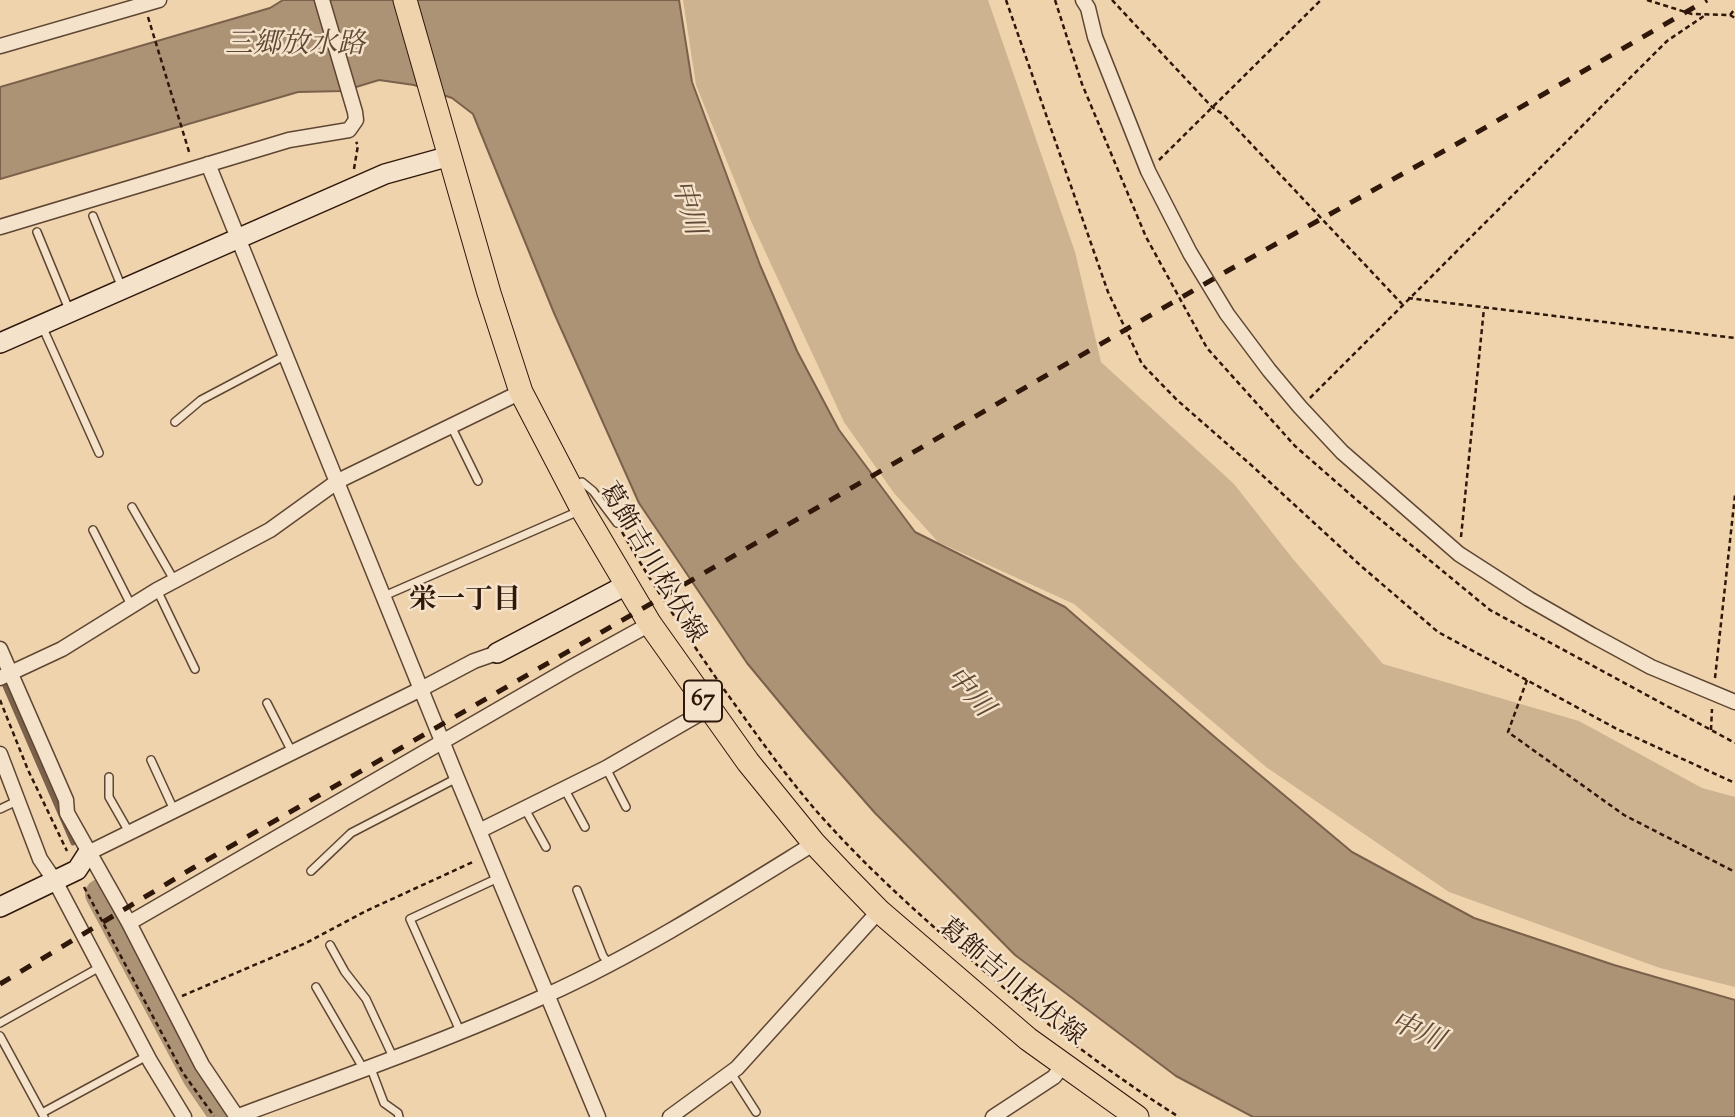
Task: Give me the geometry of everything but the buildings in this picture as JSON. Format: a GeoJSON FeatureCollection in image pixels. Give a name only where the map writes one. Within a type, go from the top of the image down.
{"type":"FeatureCollection","features":[{"type":"Feature","properties":{"kind":"main road","name":"葛飾吉川松伏線"},"geometry":{"type":"LineString","coordinates":[[405,0],[489,293],[521,392],[570,488],[650,624],[708,709],[813,842],[880,911],[1028,1039],[1137,1117]]}},
{"type":"Feature","properties":{"kind":"street"},"geometry":{"type":"LineString","coordinates":[[0,46],[119,5],[159,0]]}},
{"type":"Feature","properties":{"kind":"street"},"geometry":{"type":"LineString","coordinates":[[0,227],[289,140],[349,130],[356,120],[322,0]]}},
{"type":"Feature","properties":{"kind":"street"},"geometry":{"type":"LineString","coordinates":[[1083,0],[1148,171],[1190,253],[1227,314],[1300,407],[1342,452],[1459,554],[1529,599],[1651,667],[1735,702]]}},
{"type":"Feature","properties":{"kind":"street"},"geometry":{"type":"LineString","coordinates":[[0,343],[350,189],[400,169],[450,156]]}},
{"type":"Feature","properties":{"kind":"street"},"geometry":{"type":"LineString","coordinates":[[208,164],[488,855],[598,1117]]}},
{"type":"Feature","properties":{"kind":"street"},"geometry":{"type":"LineString","coordinates":[[5,676],[62,649],[157,590],[270,530],[338,481],[521,392]]}},
{"type":"Feature","properties":{"kind":"street"},"geometry":{"type":"LineString","coordinates":[[79,855],[174,811],[474,661],[497,653],[626,585]]}},
{"type":"Feature","properties":{"kind":"street"},"geometry":{"type":"LineString","coordinates":[[128,923],[650,624]]}},
{"type":"Feature","properties":{"kind":"street"},"geometry":{"type":"LineString","coordinates":[[0,649],[5,676],[66,800],[79,855],[128,923],[202,1065],[236,1117],[547,995],[719,903],[813,842]]}},
{"type":"Feature","properties":{"kind":"street"},"geometry":{"type":"LineString","coordinates":[[479,831],[606,768],[708,709]]}},
{"type":"Feature","properties":{"kind":"street"},"geometry":{"type":"LineString","coordinates":[[0,754],[40,859],[55,881],[147,1056],[184,1117]]}},
{"type":"Feature","properties":{"kind":"street"},"geometry":{"type":"LineString","coordinates":[[0,907],[77,870],[79,855]]}},
{"type":"Feature","properties":{"kind":"street"},"geometry":{"type":"LineString","coordinates":[[670,1117],[731,1072],[758,1047],[880,911]]}},
{"type":"Feature","properties":{"kind":"street"},"geometry":{"type":"LineString","coordinates":[[993,1117],[1054,1077],[1063,1065]]}},
{"type":"Feature","properties":{"kind":"lane"},"geometry":{"type":"LineString","coordinates":[[93,216],[122,289]]}},
{"type":"Feature","properties":{"kind":"lane"},"geometry":{"type":"LineString","coordinates":[[37,232],[71,313]]}},
{"type":"Feature","properties":{"kind":"lane"},"geometry":{"type":"LineString","coordinates":[[41,325],[99,453]]}},
{"type":"Feature","properties":{"kind":"lane"},"geometry":{"type":"LineString","coordinates":[[175,422],[201,400],[287,355]]}},
{"type":"Feature","properties":{"kind":"lane"},"geometry":{"type":"LineString","coordinates":[[451,426],[478,481]]}},
{"type":"Feature","properties":{"kind":"lane"},"geometry":{"type":"LineString","coordinates":[[570,488],[582,482],[593,491],[617,523]]}},
{"type":"Feature","properties":{"kind":"lane"},"geometry":{"type":"LineString","coordinates":[[131,507],[175,581]]}},
{"type":"Feature","properties":{"kind":"lane"},"geometry":{"type":"LineString","coordinates":[[384,596],[582,509]]}},
{"type":"Feature","properties":{"kind":"lane"},"geometry":{"type":"LineString","coordinates":[[93,530],[132,606]]}},
{"type":"Feature","properties":{"kind":"lane"},"geometry":{"type":"LineString","coordinates":[[157,590],[195,669]]}},
{"type":"Feature","properties":{"kind":"lane"},"geometry":{"type":"LineString","coordinates":[[267,703],[292,752]]}},
{"type":"Feature","properties":{"kind":"lane"},"geometry":{"type":"LineString","coordinates":[[151,760],[174,811]]}},
{"type":"Feature","properties":{"kind":"lane"},"geometry":{"type":"LineString","coordinates":[[606,768],[626,807]]}},
{"type":"Feature","properties":{"kind":"lane"},"geometry":{"type":"LineString","coordinates":[[109,777],[109,797],[129,833]]}},
{"type":"Feature","properties":{"kind":"lane"},"geometry":{"type":"LineString","coordinates":[[311,871],[351,833],[457,778]]}},
{"type":"Feature","properties":{"kind":"lane"},"geometry":{"type":"LineString","coordinates":[[565,789],[584,827]]}},
{"type":"Feature","properties":{"kind":"lane"},"geometry":{"type":"LineString","coordinates":[[0,808],[19,800]]}},
{"type":"Feature","properties":{"kind":"lane"},"geometry":{"type":"LineString","coordinates":[[526,809],[546,847]]}},
{"type":"Feature","properties":{"kind":"lane"},"geometry":{"type":"LineString","coordinates":[[460,1031],[410,919],[499,877]]}},
{"type":"Feature","properties":{"kind":"lane"},"geometry":{"type":"LineString","coordinates":[[577,890],[603,956],[609,964]]}},
{"type":"Feature","properties":{"kind":"lane"},"geometry":{"type":"LineString","coordinates":[[330,945],[345,972],[366,999],[393,1057]]}},
{"type":"Feature","properties":{"kind":"lane"},"geometry":{"type":"LineString","coordinates":[[0,1023],[101,967]]}},
{"type":"Feature","properties":{"kind":"lane"},"geometry":{"type":"LineString","coordinates":[[316,987],[366,1067],[384,1103],[399,1117]]}},
{"type":"Feature","properties":{"kind":"lane"},"geometry":{"type":"LineString","coordinates":[[0,1036],[43,1115],[147,1056]]}},
{"type":"Feature","properties":{"kind":"lane"},"geometry":{"type":"LineString","coordinates":[[731,1072],[756,1112]]}},
{"type":"Feature","properties":{"kind":"path"},"geometry":{"type":"LineString","coordinates":[[1006,0],[1108,292],[1142,364],[1177,400],[1438,632],[1617,729],[1735,783]]}},
{"type":"Feature","properties":{"kind":"path"},"geometry":{"type":"LineString","coordinates":[[1112,0],[1402,304]]}},
{"type":"Feature","properties":{"kind":"path"},"geometry":{"type":"LineString","coordinates":[[1148,171],[1321,0]]}},
{"type":"Feature","properties":{"kind":"path"},"geometry":{"type":"LineString","coordinates":[[1647,0],[1692,14],[1730,15],[1735,18]]}},
{"type":"Feature","properties":{"kind":"path"},"geometry":{"type":"LineString","coordinates":[[1730,15],[1735,9]]}},
{"type":"Feature","properties":{"kind":"path"},"geometry":{"type":"LineString","coordinates":[[1300,407],[1667,41],[1704,16]]}},
{"type":"Feature","properties":{"kind":"path"},"geometry":{"type":"LineString","coordinates":[[149,19],[189,152]]}},
{"type":"Feature","properties":{"kind":"path"},"geometry":{"type":"LineString","coordinates":[[350,189],[358,145],[353,139]]}},
{"type":"Feature","properties":{"kind":"path"},"geometry":{"type":"LineString","coordinates":[[1408,298],[1735,338]]}},
{"type":"Feature","properties":{"kind":"path"},"geometry":{"type":"LineString","coordinates":[[1459,554],[1484,308]]}},
{"type":"Feature","properties":{"kind":"path"},"geometry":{"type":"LineString","coordinates":[[1711,730],[1735,495]]}},
{"type":"Feature","properties":{"kind":"path"},"geometry":{"type":"LineString","coordinates":[[617,523],[680,625],[766,748],[818,813],[873,872],[985,973],[1037,1015],[1137,1091],[1179,1117]]}},
{"type":"Feature","properties":{"kind":"path"},"geometry":{"type":"LineString","coordinates":[[1527,680],[1508,732],[1624,815],[1735,872]]}},
{"type":"Feature","properties":{"kind":"path"},"geometry":{"type":"LineString","coordinates":[[0,700],[28,771],[79,855]]}},
{"type":"Feature","properties":{"kind":"path"},"geometry":{"type":"LineString","coordinates":[[170,1001],[306,943],[366,911],[488,855]]}},
{"type":"Feature","properties":{"kind":"path"},"geometry":{"type":"LineString","coordinates":[[82,881],[183,1073],[214,1116]]}},
{"type":"Feature","properties":{"kind":"shaded area"},"geometry":{"type":"Polygon","coordinates":[[[683,0],[988,0],[1075,252],[1101,362],[1234,484],[1293,559],[1383,664],[1579,721],[1702,788],[1735,797],[1735,987],[1660,968],[1449,892],[1266,767],[1074,604],[938,542],[894,493],[844,422],[751,221],[696,85],[683,0]]]}},
{"type":"Feature","properties":{"kind":"water"},"geometry":{"type":"Polygon","coordinates":[[[283,0],[679,0],[692,82],[760,265],[797,351],[839,430],[915,532],[1065,607],[1352,852],[1474,918],[1614,965],[1735,1000],[1735,1117],[1253,1117],[1176,1076],[1015,955],[875,813],[805,733],[747,663],[639,503],[554,313],[473,114],[452,98],[414,85],[379,80],[343,91],[298,92],[0,179],[0,87],[270,8],[283,0]]]}},
{"type":"Feature","properties":{"kind":"waterway"},"geometry":{"type":"LineString","coordinates":[[2,679],[73,843]]}},
{"type":"Feature","properties":{"kind":"waterway"},"geometry":{"type":"LineString","coordinates":[[100,894],[197,1076],[225,1117]]}},
{"type":"Feature","properties":{"kind":"railway"},"geometry":{"type":"LineString","coordinates":[[0,984],[193,868],[1229,270],[1462,141],[1707,0]]}},
{"type":"Feature","properties":{"kind":"district","name":"栄一丁目"},"geometry":{"type":"Point","coordinates":[465,603]}},
{"type":"Feature","properties":{"kind":"water label","name":"三郷放水路"},"geometry":{"type":"Point","coordinates":[295,47]}},
{"type":"Feature","properties":{"kind":"water label","name":"中川"},"geometry":{"type":"Point","coordinates":[685,208]}},
{"type":"Feature","properties":{"kind":"water label","name":"中川"},"geometry":{"type":"Point","coordinates":[967,694]}},
{"type":"Feature","properties":{"kind":"water label","name":"中川"},"geometry":{"type":"Point","coordinates":[1416,1034]}}]}
